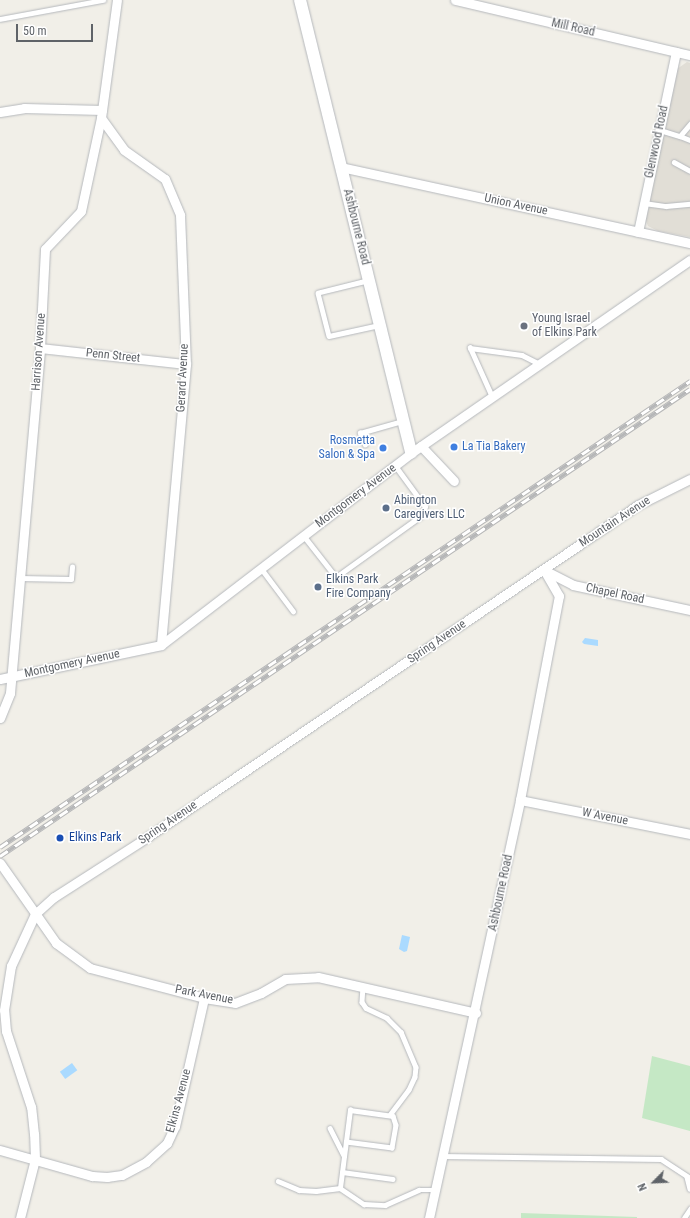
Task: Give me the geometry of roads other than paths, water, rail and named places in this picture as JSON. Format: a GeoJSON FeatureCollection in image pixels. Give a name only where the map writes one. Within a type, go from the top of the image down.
{"type":"FeatureCollection","features":[{"type":"Feature","properties":{"kind":"street","name":"Harrison Avenue"},"geometry":{"type":"LineString","coordinates":[[0,718],[10,693],[12,677],[40,348],[45,249],[81,211],[101,114],[117,0]]}},
{"type":"Feature","properties":{"kind":"street","name":"Ashbourne Road"},"geometry":{"type":"LineString","coordinates":[[300,0],[403,420],[416,450],[454,481]]}},
{"type":"Feature","properties":{"kind":"street","name":"Mill Road"},"geometry":{"type":"LineString","coordinates":[[456,0],[690,55]]}},
{"type":"Feature","properties":{"kind":"street","name":"Glenwood Road"},"geometry":{"type":"LineString","coordinates":[[638,232],[676,52]]}},
{"type":"Feature","properties":{"kind":"street"},"geometry":{"type":"LineString","coordinates":[[0,112],[24,108],[101,114]]}},
{"type":"Feature","properties":{"kind":"street","name":"Gerard Avenue"},"geometry":{"type":"LineString","coordinates":[[101,114],[124,150],[165,179],[180,215],[186,364],[161,645]]}},
{"type":"Feature","properties":{"kind":"street","name":"Union Avenue"},"geometry":{"type":"LineString","coordinates":[[341,167],[690,243]]}},
{"type":"Feature","properties":{"kind":"street","name":"Montgomery Avenue"},"geometry":{"type":"LineString","coordinates":[[0,679],[161,645],[416,450],[690,260]]}},
{"type":"Feature","properties":{"kind":"street","name":"Penn Street"},"geometry":{"type":"LineString","coordinates":[[40,348],[186,364]]}},
{"type":"Feature","properties":{"kind":"street","name":"Mountain Avenue"},"geometry":{"type":"LineString","coordinates":[[544,570],[638,505],[690,478]]}},
{"type":"Feature","properties":{"kind":"street","name":"Ashbourne Road"},"geometry":{"type":"LineString","coordinates":[[429,1218],[441,1156],[476,1013],[520,800],[559,596],[544,570]]}},
{"type":"Feature","properties":{"kind":"street","name":"Chapel Road"},"geometry":{"type":"LineString","coordinates":[[544,570],[573,585],[690,610]]}},
{"type":"Feature","properties":{"kind":"street","name":"Spring Avenue"},"geometry":{"type":"LineString","coordinates":[[20,1218],[35,1160],[31,1107],[6,1031],[4,1010],[11,966],[35,914],[54,897],[146,838],[544,570]]}},
{"type":"Feature","properties":{"kind":"street","name":"W Avenue"},"geometry":{"type":"LineString","coordinates":[[520,800],[690,834]]}},
{"type":"Feature","properties":{"kind":"street","name":"Park Avenue"},"geometry":{"type":"LineString","coordinates":[[0,863],[56,943],[90,968],[204,998],[234,1003],[248,999],[285,979],[303,976],[318,977],[476,1013]]}},
{"type":"Feature","properties":{"kind":"street","name":"Elkins Avenue"},"geometry":{"type":"LineString","coordinates":[[0,1150],[92,1176],[107,1177],[134,1170],[158,1153],[175,1126],[204,998]]}},
{"type":"Feature","properties":{"kind":"lane"},"geometry":{"type":"LineString","coordinates":[[0,19],[103,0]]}},
{"type":"Feature","properties":{"kind":"lane"},"geometry":{"type":"LineString","coordinates":[[680,136],[690,124]]}},
{"type":"Feature","properties":{"kind":"lane"},"geometry":{"type":"LineString","coordinates":[[660,130],[690,140]]}},
{"type":"Feature","properties":{"kind":"lane"},"geometry":{"type":"LineString","coordinates":[[674,162],[690,171]]}},
{"type":"Feature","properties":{"kind":"lane"},"geometry":{"type":"LineString","coordinates":[[644,203],[666,206],[690,204]]}},
{"type":"Feature","properties":{"kind":"lane"},"geometry":{"type":"LineString","coordinates":[[369,280],[318,293],[329,336],[380,324]]}},
{"type":"Feature","properties":{"kind":"lane"},"geometry":{"type":"LineString","coordinates":[[492,397],[470,348],[522,355],[540,364]]}},
{"type":"Feature","properties":{"kind":"lane"},"geometry":{"type":"LineString","coordinates":[[365,445],[360,433],[403,420]]}},
{"type":"Feature","properties":{"kind":"lane"},"geometry":{"type":"LineString","coordinates":[[304,536],[336,577],[420,516],[425,507],[395,466]]}},
{"type":"Feature","properties":{"kind":"lane"},"geometry":{"type":"LineString","coordinates":[[20,578],[71,579],[72,567]]}},
{"type":"Feature","properties":{"kind":"lane"},"geometry":{"type":"LineString","coordinates":[[261,568],[293,611]]}},
{"type":"Feature","properties":{"kind":"lane"},"geometry":{"type":"LineString","coordinates":[[363,987],[362,1002],[366,1008],[386,1018],[401,1032],[416,1067],[415,1077],[409,1090],[390,1115]]}},
{"type":"Feature","properties":{"kind":"lane"},"geometry":{"type":"LineString","coordinates":[[340,1188],[350,1110],[393,1116],[396,1126],[392,1148],[346,1142]]}},
{"type":"Feature","properties":{"kind":"lane"},"geometry":{"type":"LineString","coordinates":[[330,1128],[344,1155]]}},
{"type":"Feature","properties":{"kind":"lane"},"geometry":{"type":"LineString","coordinates":[[441,1156],[660,1159],[688,1178],[690,1189]]}},
{"type":"Feature","properties":{"kind":"lane"},"geometry":{"type":"LineString","coordinates":[[342,1172],[393,1179]]}},
{"type":"Feature","properties":{"kind":"lane"},"geometry":{"type":"LineString","coordinates":[[278,1181],[299,1190],[316,1191],[340,1188],[364,1204],[385,1205],[419,1190],[434,1190]]}},
{"type":"Feature","properties":{"kind":"lane"},"geometry":{"type":"LineString","coordinates":[[684,1218],[690,1209]]}},
{"type":"Feature","properties":{"kind":"water"},"geometry":{"type":"Polygon","coordinates":[[[585,638],[598,640],[598,646],[584,644],[582,642],[585,638]]]}},
{"type":"Feature","properties":{"kind":"water"},"geometry":{"type":"Polygon","coordinates":[[[402,935],[410,937],[407,951],[404,952],[399,949],[402,935]]]}},
{"type":"Feature","properties":{"kind":"water"},"geometry":{"type":"Polygon","coordinates":[[[72,1063],[77,1070],[65,1079],[60,1072],[72,1063]]]}},
{"type":"Feature","properties":{"kind":"railway"},"geometry":{"type":"LineString","coordinates":[[0,847],[690,381]]}},
{"type":"Feature","properties":{"kind":"railway"},"geometry":{"type":"LineString","coordinates":[[0,856],[690,389]]}},
{"type":"Feature","properties":{"kind":"place","name":"Young Israel of Elkins Park"},"geometry":{"type":"Point","coordinates":[524,326]}},
{"type":"Feature","properties":{"kind":"place","name":"La Tia Bakery"},"geometry":{"type":"Point","coordinates":[454,447]}},
{"type":"Feature","properties":{"kind":"place","name":"Rosmetta Salon & Spa"},"geometry":{"type":"Point","coordinates":[383,448]}},
{"type":"Feature","properties":{"kind":"place","name":"Abington Caregivers LLC"},"geometry":{"type":"Point","coordinates":[386,508]}},
{"type":"Feature","properties":{"kind":"place","name":"Elkins Park Fire Company"},"geometry":{"type":"Point","coordinates":[318,587]}},
{"type":"Feature","properties":{"kind":"place","name":"Elkins Park"},"geometry":{"type":"Point","coordinates":[60,838]}}]}
